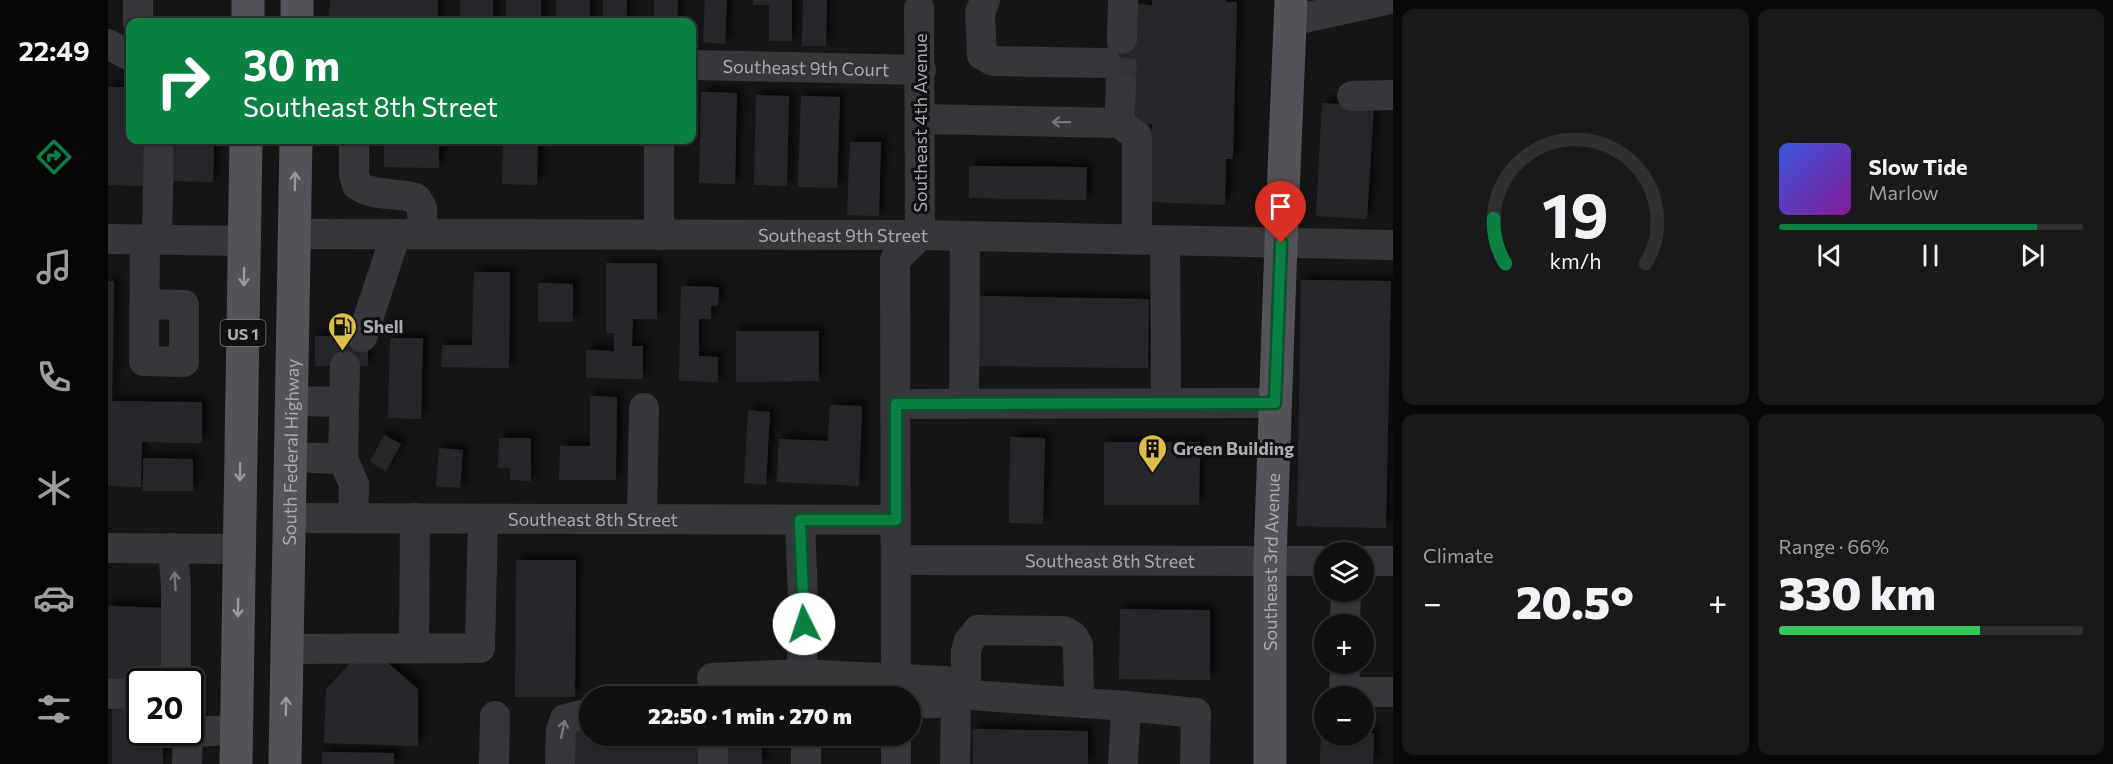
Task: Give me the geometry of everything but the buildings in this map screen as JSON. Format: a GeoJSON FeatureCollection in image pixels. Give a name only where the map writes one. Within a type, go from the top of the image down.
{"type":"FeatureCollection","features":[{"type":"Feature","properties":{"kind":"main road"},"geometry":{"type":"LineString","coordinates":[[248,0],[248,18]]}},
{"type":"Feature","properties":{"kind":"main road"},"geometry":{"type":"LineString","coordinates":[[297,0],[297,18]]}},
{"type":"Feature","properties":{"kind":"main road","name":"Southeast 3rd Avenue"},"geometry":{"type":"LineString","coordinates":[[1270,764],[1270,560],[1291,11]]}},
{"type":"Feature","properties":{"kind":"main road","name":"South Federal Highway"},"geometry":{"type":"LineString","coordinates":[[285,764],[296,144]]}},
{"type":"Feature","properties":{"kind":"main road"},"geometry":{"type":"LineString","coordinates":[[246,147],[262,197],[273,214],[294,234]]}},
{"type":"Feature","properties":{"kind":"main road","name":"US 1"},"geometry":{"type":"LineString","coordinates":[[236,764],[246,147]]}},
{"type":"Feature","properties":{"kind":"main road"},"geometry":{"type":"LineString","coordinates":[[245,241],[262,250],[277,272],[292,310]]}},
{"type":"Feature","properties":{"kind":"street"},"geometry":{"type":"LineString","coordinates":[[138,0],[138,18]]}},
{"type":"Feature","properties":{"kind":"street"},"geometry":{"type":"LineString","coordinates":[[985,0],[980,13],[982,55],[993,60],[1114,51],[1123,0]]}},
{"type":"Feature","properties":{"kind":"street"},"geometry":{"type":"LineString","coordinates":[[1291,11],[1386,0]]}},
{"type":"Feature","properties":{"kind":"street","name":"Southeast 4th Avenue"},"geometry":{"type":"LineString","coordinates":[[901,686],[896,560],[896,260],[920,235],[919,8]]}},
{"type":"Feature","properties":{"kind":"street"},"geometry":{"type":"LineString","coordinates":[[108,44],[126,54]]}},
{"type":"Feature","properties":{"kind":"street","name":"Southeast 9th Court"},"geometry":{"type":"LineString","coordinates":[[696,66],[921,70]]}},
{"type":"Feature","properties":{"kind":"street"},"geometry":{"type":"LineString","coordinates":[[1119,123],[1121,88]]}},
{"type":"Feature","properties":{"kind":"street"},"geometry":{"type":"LineString","coordinates":[[1352,96],[1393,95]]}},
{"type":"Feature","properties":{"kind":"street"},"geometry":{"type":"LineString","coordinates":[[921,119],[1119,123],[1137,136],[1151,240],[1166,404]]}},
{"type":"Feature","properties":{"kind":"street"},"geometry":{"type":"LineString","coordinates":[[145,304],[159,144]]}},
{"type":"Feature","properties":{"kind":"street"},"geometry":{"type":"LineString","coordinates":[[354,144],[354,174],[357,185],[366,192],[403,194],[416,198],[422,208],[362,337]]}},
{"type":"Feature","properties":{"kind":"street"},"geometry":{"type":"LineString","coordinates":[[659,144],[659,235]]}},
{"type":"Feature","properties":{"kind":"street","name":"Southeast 9th Street"},"geometry":{"type":"LineString","coordinates":[[294,234],[920,235],[1393,245]]}},
{"type":"Feature","properties":{"kind":"street"},"geometry":{"type":"LineString","coordinates":[[964,404],[965,237]]}},
{"type":"Feature","properties":{"kind":"street"},"geometry":{"type":"LineString","coordinates":[[108,239],[245,241]]}},
{"type":"Feature","properties":{"kind":"street"},"geometry":{"type":"LineString","coordinates":[[345,366],[343,459],[354,484],[353,518]]}},
{"type":"Feature","properties":{"kind":"street"},"geometry":{"type":"LineString","coordinates":[[291,401],[344,402]]}},
{"type":"Feature","properties":{"kind":"street"},"geometry":{"type":"LineString","coordinates":[[896,404],[1275,403]]}},
{"type":"Feature","properties":{"kind":"street"},"geometry":{"type":"LineString","coordinates":[[642,519],[644,408]]}},
{"type":"Feature","properties":{"kind":"street"},"geometry":{"type":"LineString","coordinates":[[290,457],[343,459]]}},
{"type":"Feature","properties":{"kind":"street","name":"Southeast 8th Street"},"geometry":{"type":"LineString","coordinates":[[290,518],[896,520]]}},
{"type":"Feature","properties":{"kind":"street"},"geometry":{"type":"LineString","coordinates":[[414,648],[415,518]]}},
{"type":"Feature","properties":{"kind":"street"},"geometry":{"type":"LineString","coordinates":[[287,649],[480,648],[483,519]]}},
{"type":"Feature","properties":{"kind":"street"},"geometry":{"type":"LineString","coordinates":[[798,674],[802,659],[804,624],[800,520]]}},
{"type":"Feature","properties":{"kind":"street"},"geometry":{"type":"LineString","coordinates":[[108,548],[239,549]]}},
{"type":"Feature","properties":{"kind":"street"},"geometry":{"type":"LineString","coordinates":[[173,548],[176,587],[176,668]]}},
{"type":"Feature","properties":{"kind":"street","name":"Southeast 8th Street"},"geometry":{"type":"LineString","coordinates":[[896,560],[1314,561]]}},
{"type":"Feature","properties":{"kind":"street"},"geometry":{"type":"LineString","coordinates":[[1374,561],[1393,561]]}},
{"type":"Feature","properties":{"kind":"street"},"geometry":{"type":"LineString","coordinates":[[955,764],[966,651],[969,641],[978,630],[1064,631],[1073,636],[1078,645],[1079,702]]}},
{"type":"Feature","properties":{"kind":"street"},"geometry":{"type":"LineString","coordinates":[[712,678],[798,674],[867,686]]}},
{"type":"Feature","properties":{"kind":"street"},"geometry":{"type":"LineString","coordinates":[[1345,674],[1344,692],[1393,692]]}},
{"type":"Feature","properties":{"kind":"street"},"geometry":{"type":"LineString","coordinates":[[921,687],[945,681],[961,694],[1196,713],[1195,764]]}},
{"type":"Feature","properties":{"kind":"street"},"geometry":{"type":"LineString","coordinates":[[108,694],[126,693]]}},
{"type":"Feature","properties":{"kind":"street"},"geometry":{"type":"LineString","coordinates":[[1123,764],[1126,706]]}},
{"type":"Feature","properties":{"kind":"street"},"geometry":{"type":"LineString","coordinates":[[494,764],[495,716]]}},
{"type":"Feature","properties":{"kind":"street"},"geometry":{"type":"LineString","coordinates":[[560,764],[561,730],[565,719],[579,716]]}},
{"type":"Feature","properties":{"kind":"street"},"geometry":{"type":"LineString","coordinates":[[204,731],[236,730]]}},
{"type":"Feature","properties":{"kind":"street"},"geometry":{"type":"LineString","coordinates":[[187,764],[188,746]]}},
{"type":"Feature","properties":{"kind":"street"},"geometry":{"type":"LineString","coordinates":[[713,746],[713,764]]}},
{"type":"Feature","properties":{"kind":"street"},"geometry":{"type":"LineString","coordinates":[[806,746],[806,764]]}},
{"type":"Feature","properties":{"kind":"street"},"geometry":{"type":"LineString","coordinates":[[896,746],[896,764]]}},
{"type":"Feature","properties":{"kind":"tunnel"},"geometry":{"type":"LineString","coordinates":[[1121,88],[1122,39]]}},
{"type":"Feature","properties":{"kind":"place","name":"Shell"},"geometry":{"type":"Point","coordinates":[342,352]}},
{"type":"Feature","properties":{"kind":"place","name":"Green Building"},"geometry":{"type":"Point","coordinates":[1152,474]}},
{"type":"Feature","properties":{"kind":"route"},"geometry":{"type":"LineString","coordinates":[[804,624],[800,520],[896,520],[896,404],[1275,403],[1281,243]]}}]}
